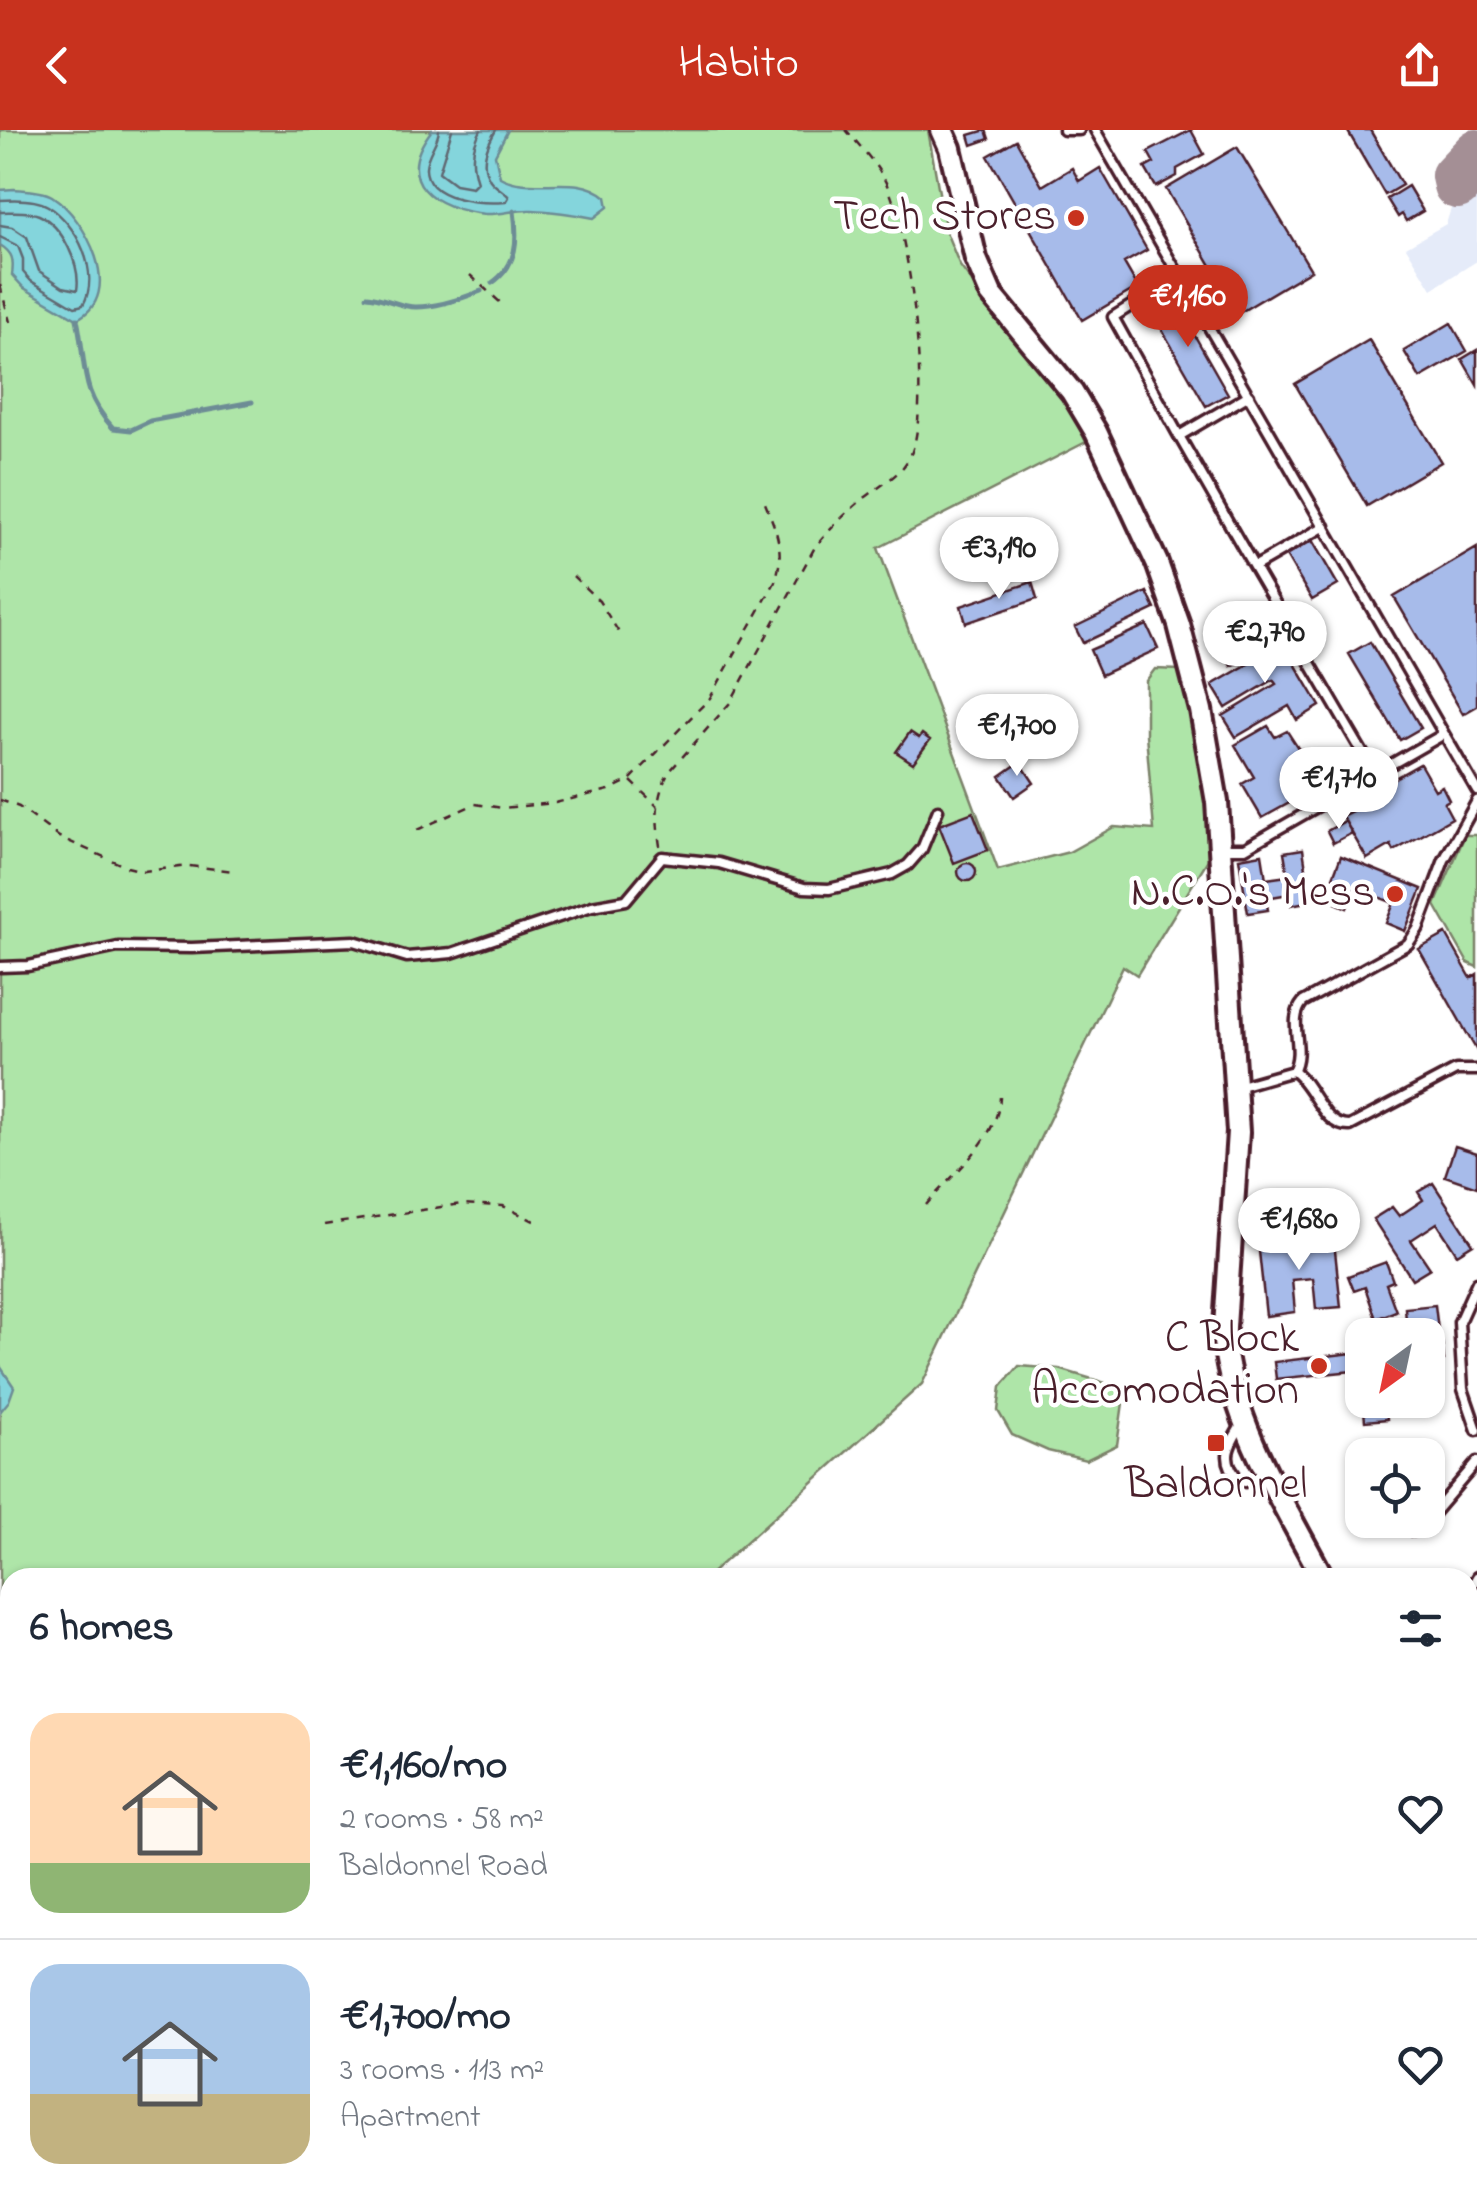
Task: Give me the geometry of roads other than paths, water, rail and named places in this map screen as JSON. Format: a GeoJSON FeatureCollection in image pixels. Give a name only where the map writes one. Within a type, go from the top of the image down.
{"type":"FeatureCollection","features":[{"type":"Feature","properties":{"kind":"street"},"geometry":{"type":"LineString","coordinates":[[942,130],[950,148],[976,259],[992,294],[1072,392],[1096,432],[1157,563],[1202,710],[1217,802],[1236,1088],[1237,1185],[1224,1342],[1230,1384],[1243,1422],[1318,1568]]}},
{"type":"Feature","properties":{"kind":"lane"},"geometry":{"type":"LineString","coordinates":[[1064,130],[1079,130]]}},
{"type":"Feature","properties":{"kind":"lane"},"geometry":{"type":"LineString","coordinates":[[1096,130],[1477,790]]}},
{"type":"Feature","properties":{"kind":"lane"},"geometry":{"type":"LineString","coordinates":[[1180,275],[1113,316],[1375,774]]}},
{"type":"Feature","properties":{"kind":"lane"},"geometry":{"type":"LineString","coordinates":[[1180,436],[1249,396]]}},
{"type":"Feature","properties":{"kind":"lane"},"geometry":{"type":"LineString","coordinates":[[1254,567],[1326,526]]}},
{"type":"Feature","properties":{"kind":"lane"},"geometry":{"type":"LineString","coordinates":[[1220,848],[1245,848],[1444,734]]}},
{"type":"Feature","properties":{"kind":"lane"},"geometry":{"type":"LineString","coordinates":[[1294,1071],[1299,1046],[1294,1019],[1297,1008],[1408,944],[1418,929],[1444,860],[1477,800]]}},
{"type":"Feature","properties":{"kind":"lane"},"geometry":{"type":"LineString","coordinates":[[0,967],[28,966],[118,947],[354,941],[407,957],[452,954],[592,906],[626,900],[662,857],[719,863],[804,888],[829,889],[892,874],[922,850],[938,810]]}},
{"type":"Feature","properties":{"kind":"lane"},"geometry":{"type":"LineString","coordinates":[[1236,1088],[1264,1076],[1294,1071],[1334,1122],[1350,1126],[1456,1070],[1477,1070]]}},
{"type":"Feature","properties":{"kind":"lane"},"geometry":{"type":"LineString","coordinates":[[1477,1282],[1459,1322],[1463,1389],[1477,1430]]}},
{"type":"Feature","properties":{"kind":"lane"},"geometry":{"type":"LineString","coordinates":[[1243,1422],[1226,1449],[1226,1458],[1240,1481],[1268,1474]]}},
{"type":"Feature","properties":{"kind":"lane"},"geometry":{"type":"LineString","coordinates":[[1445,1499],[1477,1462]]}},
{"type":"Feature","properties":{"kind":"water"},"geometry":{"type":"Polygon","coordinates":[[[432,130],[508,130],[495,155],[500,177],[526,184],[581,185],[606,197],[608,207],[594,218],[532,210],[485,214],[450,206],[435,199],[418,178],[416,164],[432,130]]]}},
{"type":"Feature","properties":{"kind":"water"},"geometry":{"type":"Polygon","coordinates":[[[0,190],[52,196],[88,238],[100,275],[99,293],[91,308],[77,319],[24,288],[12,275],[12,257],[0,245],[0,190]]]}},
{"type":"Feature","properties":{"kind":"water"},"geometry":{"type":"Polygon","coordinates":[[[0,1366],[14,1387],[0,1412],[0,1366]]]}},
{"type":"Feature","properties":{"kind":"waterway"},"geometry":{"type":"LineString","coordinates":[[492,283],[507,268],[514,251],[514,211]]}},
{"type":"Feature","properties":{"kind":"waterway"},"geometry":{"type":"LineString","coordinates":[[367,296],[424,307],[481,291]]}},
{"type":"Feature","properties":{"kind":"waterway"},"geometry":{"type":"LineString","coordinates":[[77,319],[89,390],[113,428],[131,430],[150,421],[252,402]]}},
{"type":"Feature","properties":{"kind":"place","name":"Tech Stores"},"geometry":{"type":"Point","coordinates":[1076,218]}},
{"type":"Feature","properties":{"kind":"place","name":"N.C.O.'s Mess"},"geometry":{"type":"Point","coordinates":[1395,894]}},
{"type":"Feature","properties":{"kind":"place","name":"C Block Accomodation"},"geometry":{"type":"Point","coordinates":[1319,1366]}},
{"type":"Feature","properties":{"kind":"place","name":"Baldonnel"},"geometry":{"type":"Point","coordinates":[1216,1443]}}]}
